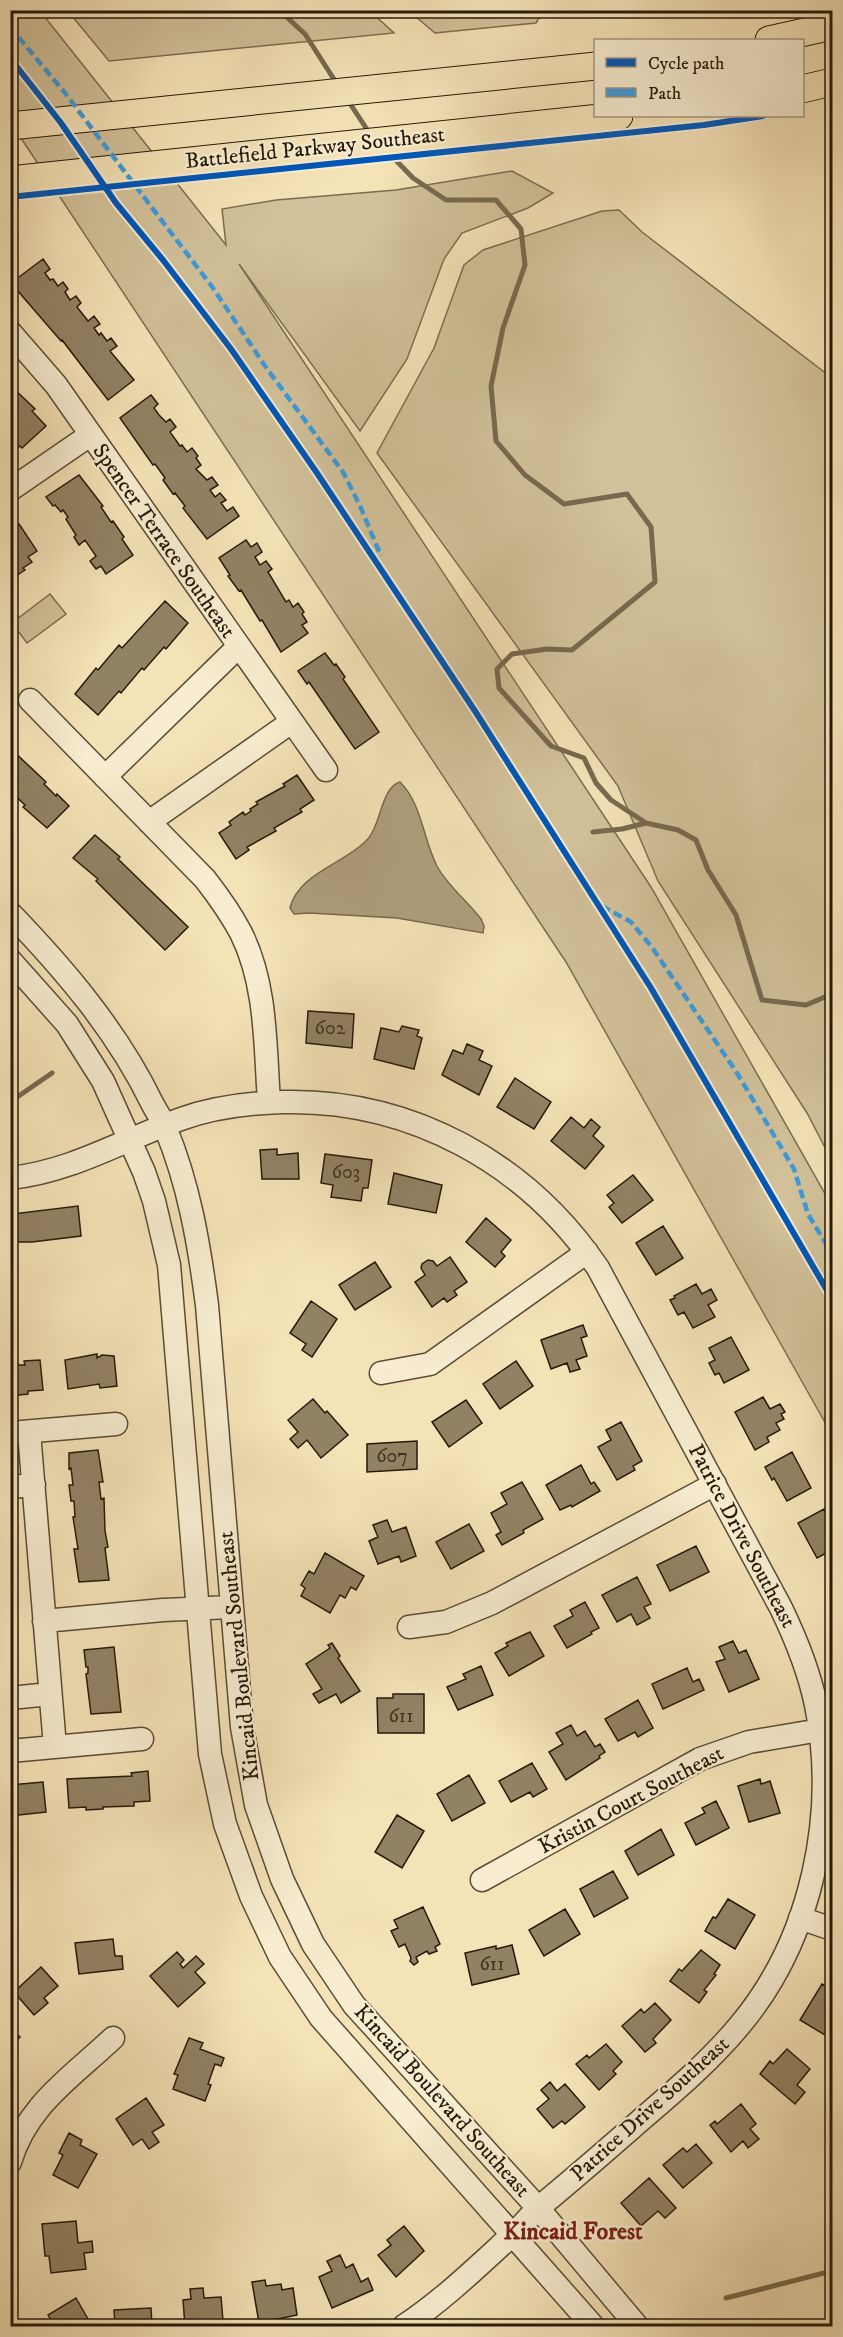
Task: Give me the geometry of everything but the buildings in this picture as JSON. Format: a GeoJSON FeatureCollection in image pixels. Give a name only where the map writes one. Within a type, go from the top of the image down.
{"type":"FeatureCollection","features":[{"type":"Feature","properties":{"kind":"main road"},"geometry":{"type":"LineString","coordinates":[[774,39],[832,26]]}},
{"type":"Feature","properties":{"kind":"main road"},"geometry":{"type":"LineString","coordinates":[[10,126],[594,66]]}},
{"type":"Feature","properties":{"kind":"main road"},"geometry":{"type":"LineString","coordinates":[[804,89],[832,82]]}},
{"type":"Feature","properties":{"kind":"main road","name":"Battlefield Parkway Southeast"},"geometry":{"type":"LineString","coordinates":[[10,180],[610,117]]}},
{"type":"Feature","properties":{"kind":"street","name":"Spencer Terrace Southeast"},"geometry":{"type":"LineString","coordinates":[[10,332],[57,385],[290,723],[326,770]]}},
{"type":"Feature","properties":{"kind":"street","name":"Spencer Terrace Southeast"},"geometry":{"type":"LineString","coordinates":[[10,490],[90,435]]}},
{"type":"Feature","properties":{"kind":"street","name":"Spencer Terrace Southeast"},"geometry":{"type":"LineString","coordinates":[[105,777],[237,646]]}},
{"type":"Feature","properties":{"kind":"street"},"geometry":{"type":"LineString","coordinates":[[30,700],[205,879],[224,904],[242,935],[254,964],[261,997],[269,1102]]}},
{"type":"Feature","properties":{"kind":"street"},"geometry":{"type":"LineString","coordinates":[[149,822],[290,723]]}},
{"type":"Feature","properties":{"kind":"street","name":"Kincaid Boulevard Southeast"},"geometry":{"type":"LineString","coordinates":[[10,913],[41,945],[110,1029],[143,1083],[165,1126],[192,1209],[201,1253],[207,1305],[242,1726],[256,1805],[268,1844],[296,1911],[313,1944],[354,2005],[538,2208],[637,2326]]}},
{"type":"Feature","properties":{"kind":"street","name":"Kincaid Boulevard Southeast"},"geometry":{"type":"LineString","coordinates":[[10,960],[67,1024],[103,1081],[154,1201],[169,1265],[210,1754],[220,1806],[250,1896],[280,1957],[321,2018],[593,2326]]}},
{"type":"Feature","properties":{"kind":"street","name":"Patrice Drive Southeast"},"geometry":{"type":"LineString","coordinates":[[10,1178],[46,1172],[180,1119],[204,1112],[269,1102],[305,1101],[356,1107],[405,1119],[452,1138],[474,1150],[517,1179],[554,1213],[587,1252],[613,1294],[792,1631],[809,1680],[820,1730],[825,1775],[821,1831],[814,1871],[800,1918],[784,1956],[765,1990],[742,2023],[715,2054],[538,2208],[434,2306],[404,2326]]}},
{"type":"Feature","properties":{"kind":"street"},"geometry":{"type":"LineString","coordinates":[[381,1372],[430,1364],[587,1252]]}},
{"type":"Feature","properties":{"kind":"street"},"geometry":{"type":"LineString","coordinates":[[55,1747],[34,1485],[20,1432],[116,1424]]}},
{"type":"Feature","properties":{"kind":"street"},"geometry":{"type":"LineString","coordinates":[[409,1627],[446,1622],[492,1603],[715,1484]]}},
{"type":"Feature","properties":{"kind":"street"},"geometry":{"type":"LineString","coordinates":[[10,1487],[34,1485]]}},
{"type":"Feature","properties":{"kind":"street"},"geometry":{"type":"LineString","coordinates":[[44,1621],[231,1607]]}},
{"type":"Feature","properties":{"kind":"street"},"geometry":{"type":"LineString","coordinates":[[10,1698],[50,1694]]}},
{"type":"Feature","properties":{"kind":"street","name":"Kristin Court Southeast"},"geometry":{"type":"LineString","coordinates":[[482,1880],[700,1760],[748,1742],[820,1730]]}},
{"type":"Feature","properties":{"kind":"street"},"geometry":{"type":"LineString","coordinates":[[10,1751],[141,1739]]}},
{"type":"Feature","properties":{"kind":"street"},"geometry":{"type":"LineString","coordinates":[[800,1918],[832,1929]]}},
{"type":"Feature","properties":{"kind":"street"},"geometry":{"type":"LineString","coordinates":[[10,2162],[32,2115],[56,2088],[113,2038]]}},
{"type":"Feature","properties":{"kind":"shaded area"},"geometry":{"type":"Polygon","coordinates":[[[10,11],[40,11],[226,245],[222,209],[276,200],[396,190],[512,171],[553,193],[528,208],[462,233],[444,259],[407,359],[360,431],[239,264],[651,887],[832,1206],[832,1435],[566,962],[11,123],[10,11]]]}},
{"type":"Feature","properties":{"kind":"shaded area"},"geometry":{"type":"Polygon","coordinates":[[[68,11],[370,11],[394,33],[109,61],[68,11]]]}},
{"type":"Feature","properties":{"kind":"shaded area"},"geometry":{"type":"Polygon","coordinates":[[[409,11],[543,11],[536,23],[435,33],[409,11]]]}},
{"type":"Feature","properties":{"kind":"shaded area"},"geometry":{"type":"Polygon","coordinates":[[[619,210],[642,232],[832,378],[832,1161],[807,1113],[658,881],[618,786],[377,453],[434,348],[464,265],[483,250],[602,211],[619,210]]]}},
{"type":"Feature","properties":{"kind":"shaded area"},"geometry":{"type":"Polygon","coordinates":[[[50,594],[66,614],[27,643],[12,623],[50,594]]]}},
{"type":"Feature","properties":{"kind":"shaded area"},"geometry":{"type":"Polygon","coordinates":[[[400,782],[418,811],[437,866],[481,919],[484,926],[483,933],[397,918],[294,914],[290,908],[302,886],[311,878],[366,841],[375,827],[389,791],[400,782]]]}},
{"type":"Feature","properties":{"kind":"waterway"},"geometry":{"type":"LineString","coordinates":[[279,10],[305,34],[337,84]]}},
{"type":"Feature","properties":{"kind":"waterway"},"geometry":{"type":"LineString","coordinates":[[347,99],[370,134]]}},
{"type":"Feature","properties":{"kind":"waterway"},"geometry":{"type":"LineString","coordinates":[[385,149],[413,178],[446,200],[496,200],[521,229],[525,265],[503,328],[491,386],[496,441],[525,475],[564,504],[627,494],[651,527],[655,582],[572,650],[547,649],[512,654],[497,669],[499,688],[551,746],[584,758],[596,783],[611,800],[646,823],[678,830],[696,840],[708,870],[736,915],[762,1000],[806,1005],[832,994]]}},
{"type":"Feature","properties":{"kind":"waterway"},"geometry":{"type":"LineString","coordinates":[[593,832],[622,829],[646,823]]}},
{"type":"Feature","properties":{"kind":"waterway"},"geometry":{"type":"LineString","coordinates":[[10,1102],[52,1073]]}},
{"type":"Feature","properties":{"kind":"waterway"},"geometry":{"type":"LineString","coordinates":[[726,2298],[832,2271]]}},
{"type":"Feature","properties":{"kind":"marked path"},"geometry":{"type":"LineString","coordinates":[[10,27],[65,93],[213,288],[265,366],[343,472],[381,556]]}},
{"type":"Feature","properties":{"kind":"marked path"},"geometry":{"type":"LineString","coordinates":[[602,906],[631,922],[651,946],[737,1073],[794,1169],[808,1214],[832,1254]]}},
{"type":"Feature","properties":{"kind":"cycle path"},"geometry":{"type":"LineString","coordinates":[[10,58],[61,123],[116,203],[231,349],[317,473],[475,711],[651,988],[832,1299]]}},
{"type":"Feature","properties":{"kind":"cycle path"},"geometry":{"type":"LineString","coordinates":[[10,197],[704,125],[756,117]]}},
{"type":"Feature","properties":{"kind":"district","name":"Kincaid Forest"},"geometry":{"type":"Point","coordinates":[573,2232]}}]}
